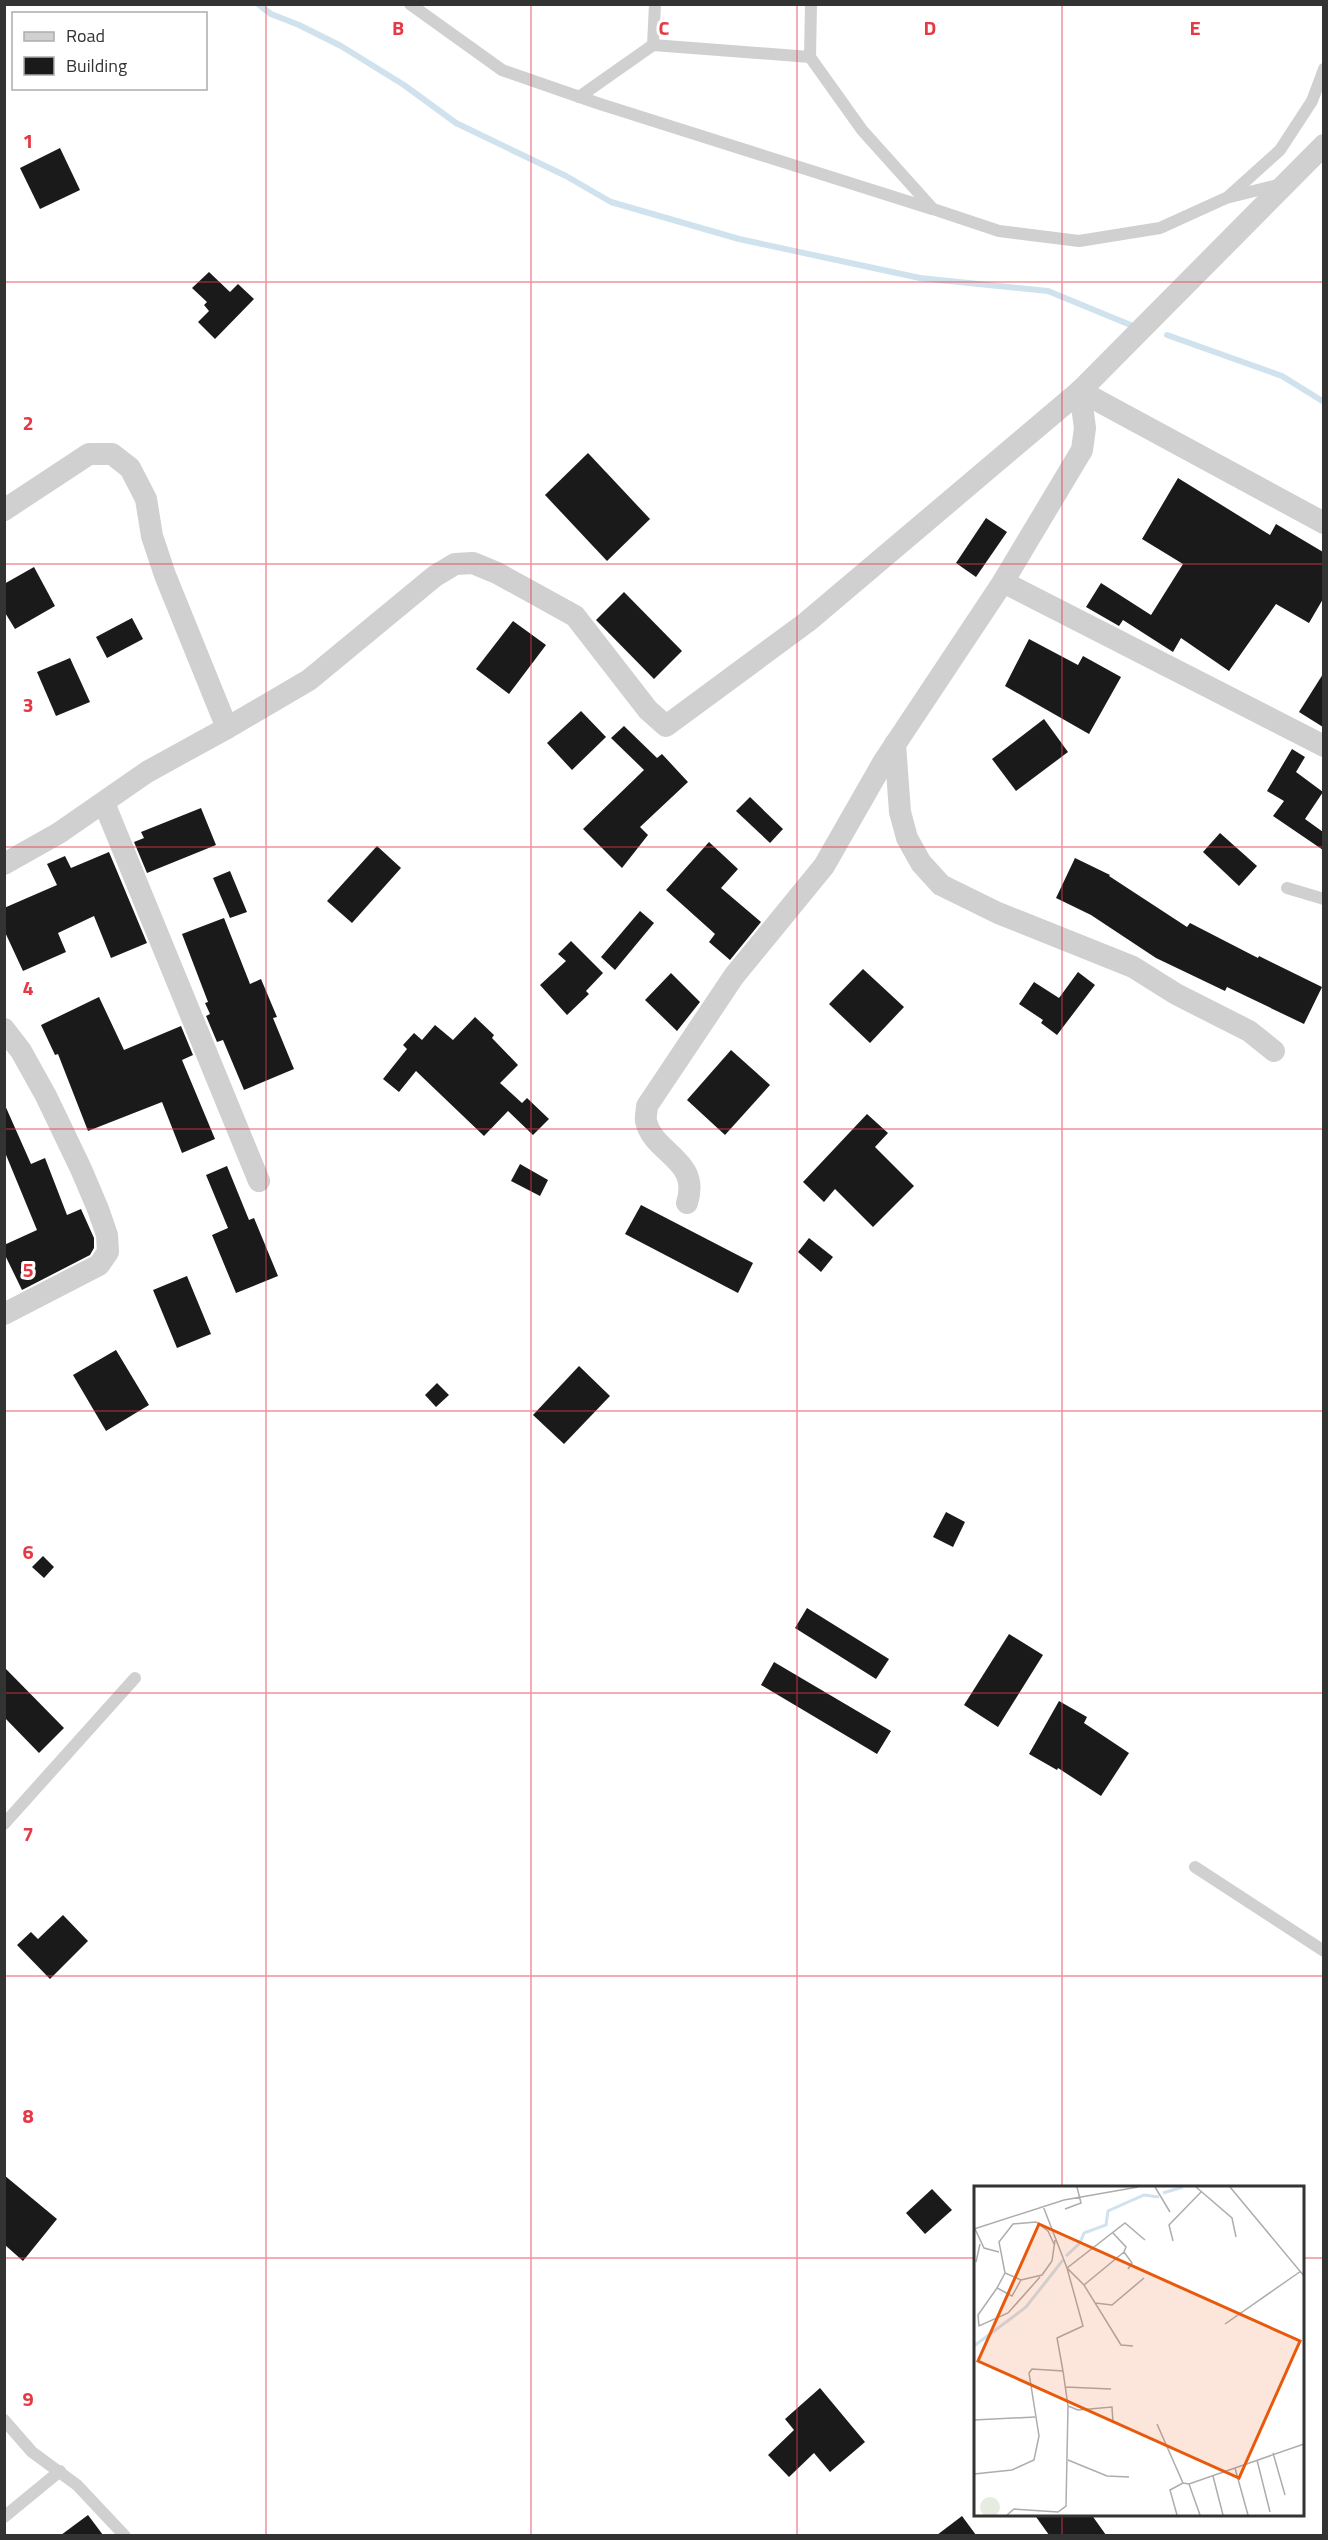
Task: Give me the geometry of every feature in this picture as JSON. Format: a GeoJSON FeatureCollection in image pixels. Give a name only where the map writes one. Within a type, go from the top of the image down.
{"type":"FeatureCollection","features":[{"type":"Feature","properties":{"kind":"street"},"geometry":{"type":"LineString","coordinates":[[4,864],[59,833],[147,772],[227,729],[309,680],[435,576],[455,564],[473,564],[497,573],[574,616],[648,710],[666,726],[807,622],[1080,391],[1323,145]]}},
{"type":"Feature","properties":{"kind":"street"},"geometry":{"type":"LineString","coordinates":[[1080,391],[1323,523]]}},
{"type":"Feature","properties":{"kind":"street"},"geometry":{"type":"LineString","coordinates":[[687,1203],[690,1191],[688,1177],[678,1161],[654,1136],[646,1121],[647,1106],[734,976],[824,866],[896,744],[1003,582],[1082,450],[1085,428],[1080,391]]}},
{"type":"Feature","properties":{"kind":"street"},"geometry":{"type":"LineString","coordinates":[[4,510],[88,454],[112,454],[130,468],[146,499],[152,536],[165,575],[227,729]]}},
{"type":"Feature","properties":{"kind":"street"},"geometry":{"type":"LineString","coordinates":[[1003,582],[1323,746]]}},
{"type":"Feature","properties":{"kind":"street"},"geometry":{"type":"LineString","coordinates":[[896,744],[900,812],[908,838],[921,863],[941,885],[998,913],[1133,967],[1176,994],[1249,1032],[1274,1051]]}},
{"type":"Feature","properties":{"kind":"street"},"geometry":{"type":"LineString","coordinates":[[104,803],[259,1181]]}},
{"type":"Feature","properties":{"kind":"street"},"geometry":{"type":"LineString","coordinates":[[4,1029],[21,1052],[81,1169],[106,1235],[108,1252],[99,1265],[4,1314]]}},
{"type":"Feature","properties":{"kind":"lane"},"geometry":{"type":"LineString","coordinates":[[410,4],[502,70],[579,97],[999,231],[1079,240],[1160,228],[1226,198],[1286,183]]}},
{"type":"Feature","properties":{"kind":"lane"},"geometry":{"type":"LineString","coordinates":[[653,45],[655,4]]}},
{"type":"Feature","properties":{"kind":"lane"},"geometry":{"type":"LineString","coordinates":[[812,4],[810,57],[862,130],[933,209]]}},
{"type":"Feature","properties":{"kind":"lane"},"geometry":{"type":"LineString","coordinates":[[579,97],[653,45],[810,57]]}},
{"type":"Feature","properties":{"kind":"lane"},"geometry":{"type":"LineString","coordinates":[[1226,198],[1280,150],[1312,101],[1323,69]]}},
{"type":"Feature","properties":{"kind":"lane"},"geometry":{"type":"LineString","coordinates":[[1287,888],[1323,899]]}},
{"type":"Feature","properties":{"kind":"lane"},"geometry":{"type":"LineString","coordinates":[[4,1824],[135,1678]]}},
{"type":"Feature","properties":{"kind":"lane"},"geometry":{"type":"LineString","coordinates":[[1196,1867],[1323,1951]]}},
{"type":"Feature","properties":{"kind":"lane"},"geometry":{"type":"LineString","coordinates":[[4,2420],[32,2452],[77,2485],[125,2535]]}},
{"type":"Feature","properties":{"kind":"lane"},"geometry":{"type":"LineString","coordinates":[[4,2517],[60,2472]]}},
{"type":"Feature","properties":{"kind":"building"},"geometry":{"type":"Polygon","coordinates":[[[60,148],[80,190],[40,209],[20,168],[60,148]]]}},
{"type":"Feature","properties":{"kind":"building"},"geometry":{"type":"Polygon","coordinates":[[[209,272],[230,292],[238,284],[254,299],[215,339],[198,322],[209,311],[204,305],[207,302],[192,288],[209,272]]]}},
{"type":"Feature","properties":{"kind":"building"},"geometry":{"type":"Polygon","coordinates":[[[588,453],[650,519],[607,561],[545,495],[588,453]]]}},
{"type":"Feature","properties":{"kind":"building"},"geometry":{"type":"Polygon","coordinates":[[[1178,478],[1270,535],[1276,524],[1323,552],[1323,599],[1309,623],[1276,604],[1229,671],[1181,638],[1173,652],[1123,620],[1119,626],[1086,607],[1101,583],[1151,615],[1183,564],[1142,539],[1178,478]]]}},
{"type":"Feature","properties":{"kind":"building"},"geometry":{"type":"Polygon","coordinates":[[[986,518],[1007,532],[976,577],[956,563],[986,518]]]}},
{"type":"Feature","properties":{"kind":"building"},"geometry":{"type":"Polygon","coordinates":[[[34,567],[55,606],[15,629],[4,611],[4,584],[34,567]]]}},
{"type":"Feature","properties":{"kind":"building"},"geometry":{"type":"Polygon","coordinates":[[[624,592],[682,651],[654,679],[596,620],[624,592]]]}},
{"type":"Feature","properties":{"kind":"building"},"geometry":{"type":"Polygon","coordinates":[[[132,618],[143,639],[107,658],[96,637],[132,618]]]}},
{"type":"Feature","properties":{"kind":"building"},"geometry":{"type":"Polygon","coordinates":[[[513,621],[546,645],[509,694],[476,669],[513,621]]]}},
{"type":"Feature","properties":{"kind":"building"},"geometry":{"type":"Polygon","coordinates":[[[1029,639],[1078,665],[1083,656],[1121,677],[1089,734],[1005,686],[1029,639]]]}},
{"type":"Feature","properties":{"kind":"building"},"geometry":{"type":"Polygon","coordinates":[[[70,658],[90,702],[56,716],[37,672],[70,658]]]}},
{"type":"Feature","properties":{"kind":"building"},"geometry":{"type":"Polygon","coordinates":[[[1323,674],[1323,727],[1299,712],[1323,674]]]}},
{"type":"Feature","properties":{"kind":"building"},"geometry":{"type":"Polygon","coordinates":[[[581,711],[606,737],[572,770],[547,743],[581,711]]]}},
{"type":"Feature","properties":{"kind":"building"},"geometry":{"type":"Polygon","coordinates":[[[1044,719],[1068,752],[1016,791],[992,759],[1044,719]]]}},
{"type":"Feature","properties":{"kind":"building"},"geometry":{"type":"Polygon","coordinates":[[[624,726],[657,758],[662,754],[688,782],[640,827],[648,835],[622,868],[583,829],[644,770],[611,738],[624,726]]]}},
{"type":"Feature","properties":{"kind":"building"},"geometry":{"type":"Polygon","coordinates":[[[1292,749],[1305,757],[1296,772],[1323,792],[1305,819],[1323,832],[1323,850],[1273,816],[1284,801],[1267,791],[1292,749]]]}},
{"type":"Feature","properties":{"kind":"building"},"geometry":{"type":"Polygon","coordinates":[[[750,797],[783,829],[770,843],[736,811],[750,797]]]}},
{"type":"Feature","properties":{"kind":"building"},"geometry":{"type":"Polygon","coordinates":[[[201,808],[216,845],[147,873],[134,842],[144,838],[141,832],[201,808]]]}},
{"type":"Feature","properties":{"kind":"building"},"geometry":{"type":"Polygon","coordinates":[[[1220,833],[1257,866],[1239,886],[1203,852],[1220,833]]]}},
{"type":"Feature","properties":{"kind":"building"},"geometry":{"type":"Polygon","coordinates":[[[709,842],[738,869],[721,888],[761,922],[730,960],[709,942],[715,934],[666,890],[709,842]]]}},
{"type":"Feature","properties":{"kind":"building"},"geometry":{"type":"Polygon","coordinates":[[[377,846],[401,868],[352,923],[327,901],[377,846]]]}},
{"type":"Feature","properties":{"kind":"building"},"geometry":{"type":"Polygon","coordinates":[[[109,852],[147,943],[111,958],[94,916],[58,933],[66,952],[23,971],[4,930],[4,908],[57,885],[47,864],[65,856],[71,868],[109,852]]]}},
{"type":"Feature","properties":{"kind":"building"},"geometry":{"type":"Polygon","coordinates":[[[1075,858],[1110,875],[1187,927],[1190,923],[1258,958],[1259,956],[1322,987],[1304,1024],[1227,987],[1225,991],[1156,958],[1091,915],[1056,898],[1075,858]]]}},
{"type":"Feature","properties":{"kind":"building"},"geometry":{"type":"Polygon","coordinates":[[[230,871],[247,912],[230,918],[213,878],[230,871]]]}},
{"type":"Feature","properties":{"kind":"building"},"geometry":{"type":"Polygon","coordinates":[[[640,911],[654,923],[615,970],[601,957],[640,911]]]}},
{"type":"Feature","properties":{"kind":"building"},"geometry":{"type":"Polygon","coordinates":[[[224,918],[250,984],[261,979],[277,1017],[273,1018],[294,1069],[244,1090],[223,1040],[217,1042],[206,1016],[210,1014],[205,1003],[208,1002],[182,934],[224,918]]]}},
{"type":"Feature","properties":{"kind":"building"},"geometry":{"type":"Polygon","coordinates":[[[571,941],[603,973],[586,991],[589,994],[567,1015],[540,985],[566,961],[558,954],[571,941]]]}},
{"type":"Feature","properties":{"kind":"building"},"geometry":{"type":"Polygon","coordinates":[[[863,969],[904,1007],[870,1043],[829,1004],[863,969]]]}},
{"type":"Feature","properties":{"kind":"building"},"geometry":{"type":"Polygon","coordinates":[[[1078,972],[1095,985],[1057,1035],[1041,1023],[1043,1020],[1019,1004],[1034,982],[1059,998],[1078,972]]]}},
{"type":"Feature","properties":{"kind":"building"},"geometry":{"type":"Polygon","coordinates":[[[671,973],[700,1002],[677,1031],[645,1000],[671,973]]]}},
{"type":"Feature","properties":{"kind":"building"},"geometry":{"type":"Polygon","coordinates":[[[99,997],[124,1050],[181,1026],[193,1055],[182,1060],[215,1139],[182,1153],[162,1102],[88,1131],[58,1054],[55,1055],[41,1025],[99,997]]]}},
{"type":"Feature","properties":{"kind":"building"},"geometry":{"type":"Polygon","coordinates":[[[475,1017],[494,1035],[492,1038],[518,1065],[500,1083],[522,1103],[527,1098],[549,1119],[533,1135],[508,1111],[484,1136],[416,1071],[399,1092],[383,1079],[407,1049],[403,1045],[414,1033],[422,1040],[435,1025],[453,1040],[475,1017]]]}},
{"type":"Feature","properties":{"kind":"building"},"geometry":{"type":"Polygon","coordinates":[[[731,1050],[770,1085],[725,1135],[687,1100],[731,1050]]]}},
{"type":"Feature","properties":{"kind":"building"},"geometry":{"type":"Polygon","coordinates":[[[4,1103],[31,1164],[45,1158],[67,1215],[81,1209],[94,1238],[94,1248],[90,1255],[22,1290],[4,1253],[4,1245],[37,1230],[4,1150],[4,1103]]]}},
{"type":"Feature","properties":{"kind":"building"},"geometry":{"type":"Polygon","coordinates":[[[867,1114],[888,1133],[875,1147],[914,1186],[873,1227],[835,1189],[824,1202],[803,1182],[867,1114]]]}},
{"type":"Feature","properties":{"kind":"building"},"geometry":{"type":"Polygon","coordinates":[[[520,1164],[548,1180],[540,1196],[511,1181],[520,1164]]]}},
{"type":"Feature","properties":{"kind":"building"},"geometry":{"type":"Polygon","coordinates":[[[227,1166],[249,1220],[254,1218],[278,1276],[236,1293],[212,1235],[228,1228],[206,1175],[227,1166]]]}},
{"type":"Feature","properties":{"kind":"building"},"geometry":{"type":"Polygon","coordinates":[[[641,1205],[753,1263],[738,1293],[625,1234],[641,1205]]]}},
{"type":"Feature","properties":{"kind":"building"},"geometry":{"type":"Polygon","coordinates":[[[809,1238],[833,1257],[821,1272],[798,1252],[809,1238]]]}},
{"type":"Feature","properties":{"kind":"building"},"geometry":{"type":"Polygon","coordinates":[[[187,1276],[211,1334],[177,1348],[153,1290],[187,1276]]]}},
{"type":"Feature","properties":{"kind":"building"},"geometry":{"type":"Polygon","coordinates":[[[116,1350],[149,1405],[106,1431],[73,1375],[116,1350]]]}},
{"type":"Feature","properties":{"kind":"building"},"geometry":{"type":"Polygon","coordinates":[[[579,1366],[610,1396],[564,1444],[533,1415],[579,1366]]]}},
{"type":"Feature","properties":{"kind":"building"},"geometry":{"type":"Polygon","coordinates":[[[437,1383],[449,1395],[436,1407],[425,1395],[437,1383]]]}},
{"type":"Feature","properties":{"kind":"building"},"geometry":{"type":"Polygon","coordinates":[[[946,1512],[965,1522],[953,1547],[933,1537],[946,1512]]]}},
{"type":"Feature","properties":{"kind":"building"},"geometry":{"type":"Polygon","coordinates":[[[43,1556],[54,1567],[44,1578],[32,1567],[43,1556]]]}},
{"type":"Feature","properties":{"kind":"building"},"geometry":{"type":"Polygon","coordinates":[[[807,1608],[889,1659],[876,1679],[795,1628],[807,1608]]]}},
{"type":"Feature","properties":{"kind":"building"},"geometry":{"type":"Polygon","coordinates":[[[1009,1634],[1043,1655],[998,1727],[964,1705],[1009,1634]]]}},
{"type":"Feature","properties":{"kind":"building"},"geometry":{"type":"Polygon","coordinates":[[[774,1662],[891,1731],[877,1754],[761,1685],[774,1662]]]}},
{"type":"Feature","properties":{"kind":"building"},"geometry":{"type":"Polygon","coordinates":[[[4,1667],[64,1728],[39,1753],[4,1717],[4,1667]]]}},
{"type":"Feature","properties":{"kind":"building"},"geometry":{"type":"Polygon","coordinates":[[[1059,1701],[1087,1717],[1084,1723],[1129,1753],[1101,1796],[1058,1768],[1057,1770],[1029,1754],[1059,1701]]]}},
{"type":"Feature","properties":{"kind":"building"},"geometry":{"type":"Polygon","coordinates":[[[63,1915],[88,1941],[50,1979],[17,1945],[31,1932],[38,1939],[63,1915]]]}},
{"type":"Feature","properties":{"kind":"building"},"geometry":{"type":"Polygon","coordinates":[[[4,2175],[57,2219],[23,2261],[5,2245],[4,2175]]]}},
{"type":"Feature","properties":{"kind":"building"},"geometry":{"type":"Polygon","coordinates":[[[932,2189],[952,2210],[925,2234],[906,2213],[932,2189]]]}},
{"type":"Feature","properties":{"kind":"building"},"geometry":{"type":"Polygon","coordinates":[[[820,2388],[865,2442],[830,2472],[814,2453],[789,2477],[768,2455],[794,2430],[785,2419],[820,2388]]]}},
{"type":"Feature","properties":{"kind":"building"},"geometry":{"type":"Polygon","coordinates":[[[88,2515],[103,2535],[61,2535],[88,2515]]]}},
{"type":"Feature","properties":{"kind":"building"},"geometry":{"type":"Polygon","coordinates":[[[962,2516],[976,2535],[937,2535],[962,2516]]]}},
{"type":"Feature","properties":{"kind":"building"},"geometry":{"type":"Polygon","coordinates":[[[1035,2516],[1092,2516],[1106,2535],[1049,2535],[1035,2516]]]}},
{"type":"Feature","properties":{"kind":"waterway"},"geometry":{"type":"LineString","coordinates":[[258,4],[271,14],[341,46],[404,85],[456,123],[566,176],[611,202],[739,239],[920,278],[1048,291],[1133,326]]}},
{"type":"Feature","properties":{"kind":"waterway"},"geometry":{"type":"LineString","coordinates":[[1167,335],[1282,376],[1324,402]]}}]}
